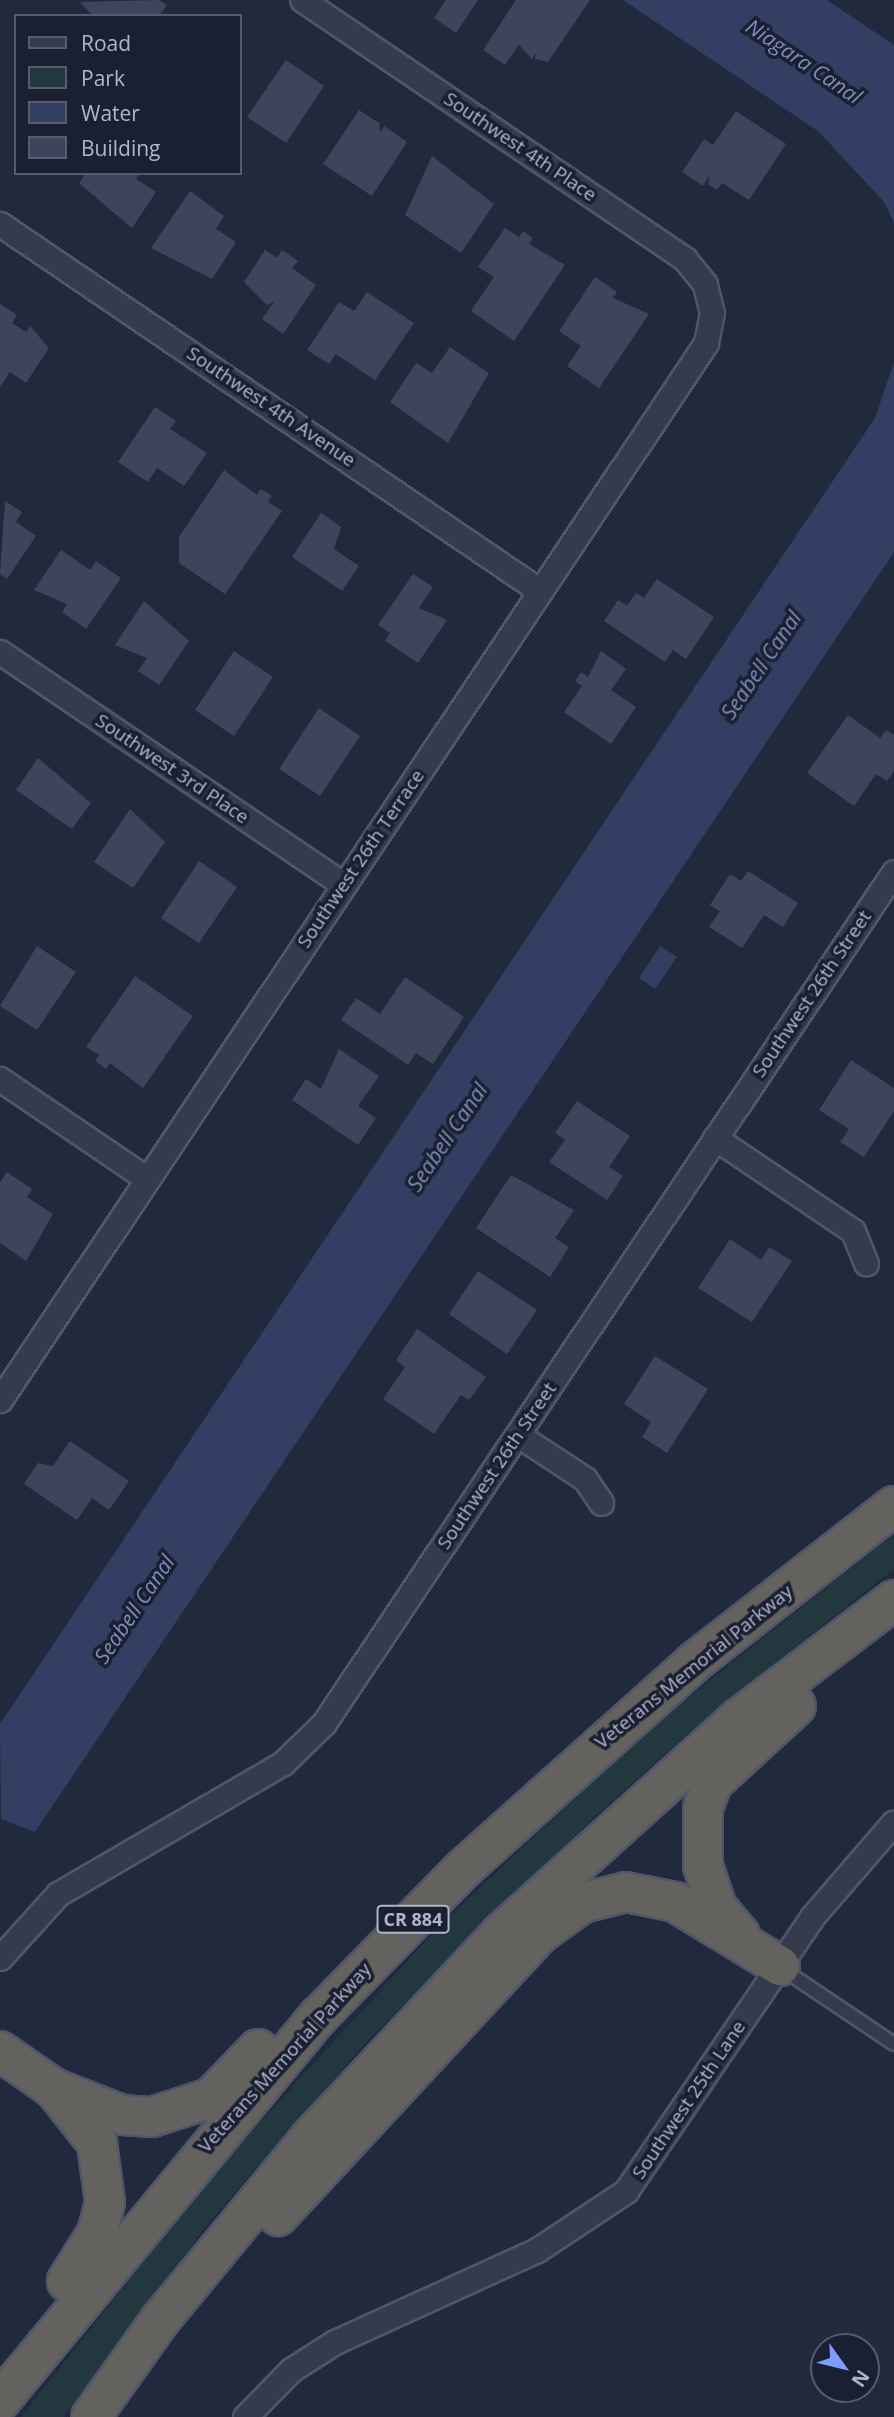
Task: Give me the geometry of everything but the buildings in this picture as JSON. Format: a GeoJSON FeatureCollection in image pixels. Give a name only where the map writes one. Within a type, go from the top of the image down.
{"type":"FeatureCollection","features":[{"type":"Feature","properties":{"kind":"highway","name":"Veterans Memorial Parkway"},"geometry":{"type":"LineString","coordinates":[[0,2401],[318,2017],[463,1869],[593,1750],[894,1506]]}},
{"type":"Feature","properties":{"kind":"highway"},"geometry":{"type":"LineString","coordinates":[[93,2417],[162,2319],[311,2137],[501,1933],[739,1718],[894,1600]]}},
{"type":"Feature","properties":{"kind":"highway"},"geometry":{"type":"LineString","coordinates":[[749,1945],[716,1908],[703,1866],[702,1808],[712,1783],[762,1733],[894,1630]]}},
{"type":"Feature","properties":{"kind":"highway"},"geometry":{"type":"LineString","coordinates":[[0,2051],[53,2088],[122,2115],[152,2117],[211,2098],[510,1790],[558,1750],[593,1750]]}},
{"type":"Feature","properties":{"kind":"highway"},"geometry":{"type":"LineString","coordinates":[[93,2417],[163,2360],[326,2162],[556,1920],[604,1896],[652,1895],[749,1945],[780,1966]]}},
{"type":"Feature","properties":{"kind":"highway"},"geometry":{"type":"LineString","coordinates":[[0,2366],[82,2262],[105,2202],[97,2143],[53,2088]]}},
{"type":"Feature","properties":{"kind":"street","name":"Southwest 4th Place"},"geometry":{"type":"LineString","coordinates":[[303,0],[685,258],[705,284],[712,313]]}},
{"type":"Feature","properties":{"kind":"street","name":"Southwest 4th Avenue"},"geometry":{"type":"LineString","coordinates":[[0,224],[540,591]]}},
{"type":"Feature","properties":{"kind":"street","name":"Southwest 26th Terrace"},"geometry":{"type":"LineString","coordinates":[[0,1400],[706,343],[712,313]]}},
{"type":"Feature","properties":{"kind":"street","name":"Southwest 3rd Place"},"geometry":{"type":"LineString","coordinates":[[0,652],[344,885]]}},
{"type":"Feature","properties":{"kind":"street","name":"Southwest 26th Street"},"geometry":{"type":"LineString","coordinates":[[0,1958],[58,1894],[302,1746],[344,1696],[894,872]]}},
{"type":"Feature","properties":{"kind":"street"},"geometry":{"type":"LineString","coordinates":[[0,1079],[147,1179]]}},
{"type":"Feature","properties":{"kind":"street"},"geometry":{"type":"LineString","coordinates":[[715,1138],[853,1231],[866,1264]]}},
{"type":"Feature","properties":{"kind":"street"},"geometry":{"type":"LineString","coordinates":[[518,1435],[585,1479],[601,1503]]}},
{"type":"Feature","properties":{"kind":"street","name":"Southwest 25th Lane"},"geometry":{"type":"LineString","coordinates":[[245,2417],[291,2370],[335,2342],[537,2250],[626,2191],[847,1870],[894,1822]]}},
{"type":"Feature","properties":{"kind":"lane"},"geometry":{"type":"LineString","coordinates":[[780,1966],[894,2044]]}},
{"type":"Feature","properties":{"kind":"green space"},"geometry":{"type":"Polygon","coordinates":[[[894,1534],[894,1569],[714,1711],[594,1817],[370,2038],[210,2221],[64,2417],[21,2417],[210,2177],[442,1923],[656,1723],[894,1534]]]}},
{"type":"Feature","properties":{"kind":"water","name":"Niagara Canal"},"geometry":{"type":"Polygon","coordinates":[[[623,0],[827,0],[894,45],[894,223],[884,202],[818,131],[623,0]]]}},
{"type":"Feature","properties":{"kind":"water","name":"Seabell Canal"},"geometry":{"type":"Polygon","coordinates":[[[894,362],[894,552],[35,1832],[1,1819],[0,1724],[875,418],[894,362]]]}},
{"type":"Feature","properties":{"kind":"water"},"geometry":{"type":"Polygon","coordinates":[[[660,946],[677,957],[655,989],[639,978],[660,946]]]}}]}
